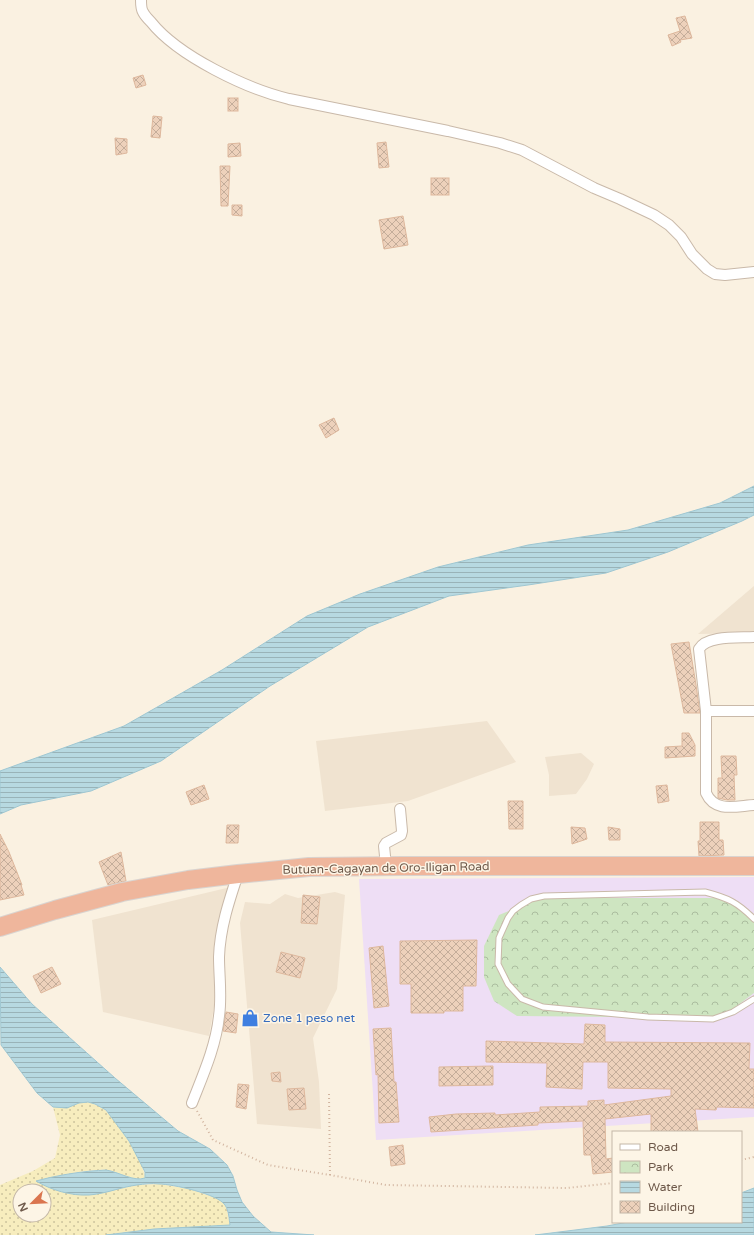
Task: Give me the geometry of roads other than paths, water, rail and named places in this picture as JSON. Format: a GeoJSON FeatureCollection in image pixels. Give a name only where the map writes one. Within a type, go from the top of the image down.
{"type":"FeatureCollection","features":[{"type":"Feature","properties":{"kind":"highway","name":"Butuan-Cagayan de Oro-Iligan Road"},"geometry":{"type":"LineString","coordinates":[[0,926],[122,892],[188,880],[309,867],[754,866]]}},
{"type":"Feature","properties":{"kind":"street"},"geometry":{"type":"LineString","coordinates":[[140,0],[143,12],[154,26],[170,41],[216,70],[243,83],[272,95],[448,131],[500,143],[522,150],[594,188],[654,215],[669,225],[692,254],[707,269],[715,274],[730,275],[754,272]]}},
{"type":"Feature","properties":{"kind":"street"},"geometry":{"type":"LineString","coordinates":[[754,637],[718,639],[701,645],[699,649],[706,711],[706,793],[709,799],[716,805],[724,807],[754,805]]}},
{"type":"Feature","properties":{"kind":"street"},"geometry":{"type":"LineString","coordinates":[[706,711],[754,711]]}},
{"type":"Feature","properties":{"kind":"street"},"geometry":{"type":"LineString","coordinates":[[386,866],[384,846],[386,843],[401,835],[400,808]]}},
{"type":"Feature","properties":{"kind":"street"},"geometry":{"type":"LineString","coordinates":[[192,1103],[215,1040],[221,989],[219,957],[223,923],[238,874]]}},
{"type":"Feature","properties":{"kind":"lane"},"geometry":{"type":"LineString","coordinates":[[754,919],[743,908],[725,897],[705,892],[544,896],[531,899],[521,905],[508,918],[499,938],[498,964],[508,984],[522,999],[543,1007],[648,1017],[713,1019],[733,1012],[754,999]]}},
{"type":"Feature","properties":{"kind":"water"},"geometry":{"type":"Polygon","coordinates":[[[754,486],[754,515],[742,521],[668,552],[606,573],[449,596],[368,627],[270,686],[161,761],[91,791],[21,805],[0,814],[0,771],[124,726],[222,670],[307,616],[360,594],[438,567],[528,545],[628,530],[720,503],[754,486]]]}},
{"type":"Feature","properties":{"kind":"water"},"geometry":{"type":"Polygon","coordinates":[[[0,967],[32,1004],[115,1078],[178,1131],[210,1149],[227,1165],[233,1176],[242,1202],[253,1216],[271,1232],[314,1235],[106,1235],[154,1229],[230,1225],[229,1215],[225,1205],[214,1197],[165,1184],[131,1186],[107,1192],[82,1195],[61,1192],[52,1189],[52,1183],[40,1183],[36,1181],[70,1174],[106,1170],[131,1178],[141,1179],[145,1178],[145,1172],[129,1141],[106,1110],[88,1102],[79,1103],[67,1108],[53,1107],[37,1093],[1,1045],[0,967]]]}},
{"type":"Feature","properties":{"kind":"water"},"geometry":{"type":"Polygon","coordinates":[[[754,1188],[754,1235],[535,1235],[623,1223],[742,1223],[742,1193],[754,1188]]]}},
{"type":"Feature","properties":{"kind":"place","name":"Zone 1 peso net"},"geometry":{"type":"Point","coordinates":[250,1018]}}]}
